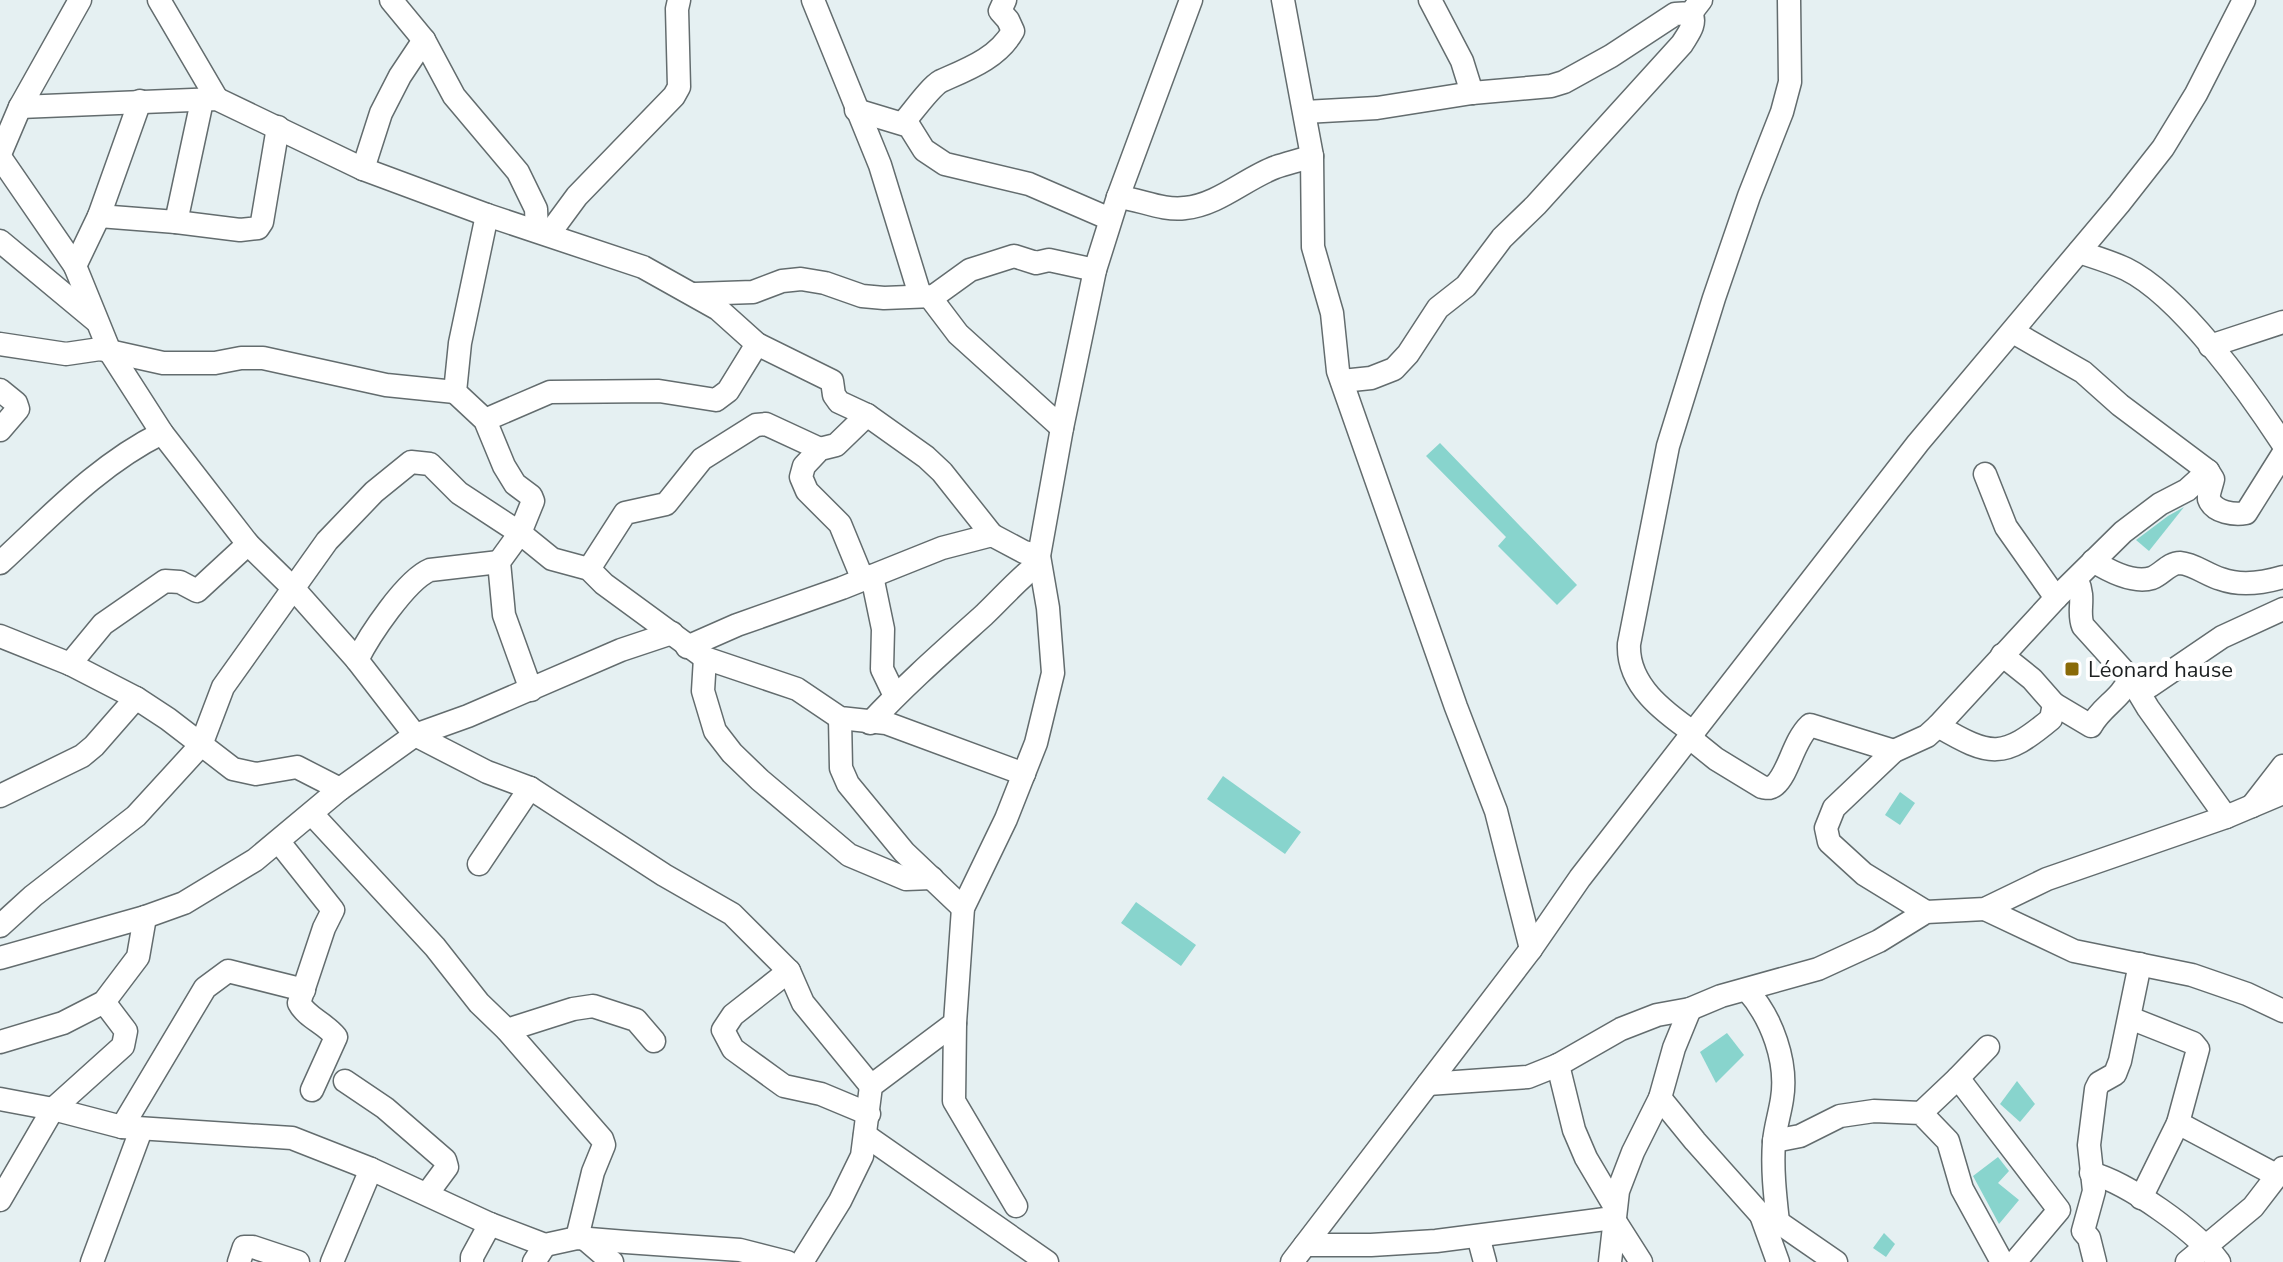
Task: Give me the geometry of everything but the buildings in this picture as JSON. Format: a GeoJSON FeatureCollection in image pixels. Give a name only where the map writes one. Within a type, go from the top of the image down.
{"type":"FeatureCollection","features":[{"type":"Feature","properties":{"kind":"street"},"geometry":{"type":"LineString","coordinates":[[80,0],[20,107],[0,156],[75,266],[110,352],[162,433],[248,544],[294,589],[357,660],[415,735],[487,772],[530,788],[664,875],[732,914],[789,971],[803,1003],[871,1086],[862,1156],[840,1201],[802,1262]]}},
{"type":"Feature","properties":{"kind":"street"},"geometry":{"type":"LineString","coordinates":[[159,0],[210,100],[176,222]]}},
{"type":"Feature","properties":{"kind":"street"},"geometry":{"type":"LineString","coordinates":[[391,0],[424,40],[454,96],[518,172],[543,232]]}},
{"type":"Feature","properties":{"kind":"street"},"geometry":{"type":"LineString","coordinates":[[543,232],[674,96],[679,87],[679,0]]}},
{"type":"Feature","properties":{"kind":"street"},"geometry":{"type":"LineString","coordinates":[[903,123],[941,81],[969,70],[1006,44],[1013,31],[1000,11],[1005,0]]}},
{"type":"Feature","properties":{"kind":"street"},"geometry":{"type":"LineString","coordinates":[[1016,1206],[954,1101],[955,1023],[963,908],[1006,819],[1046,709],[1053,673],[1048,608],[1039,560],[1062,428],[1095,270],[1110,219],[1191,0]]}},
{"type":"Feature","properties":{"kind":"street"},"geometry":{"type":"LineString","coordinates":[[1283,0],[1312,156],[1313,247],[1332,313],[1338,371],[1456,707],[1496,811],[1531,949]]}},
{"type":"Feature","properties":{"kind":"street"},"geometry":{"type":"LineString","coordinates":[[1430,0],[1462,61],[1472,93]]}},
{"type":"Feature","properties":{"kind":"street"},"geometry":{"type":"LineString","coordinates":[[1789,0],[1790,82],[1782,112],[1714,298],[1668,446],[1628,661],[1651,698],[1716,759],[1762,787],[1774,786],[1781,777],[1791,751],[1810,725],[1894,751]]}},
{"type":"Feature","properties":{"kind":"street"},"geometry":{"type":"LineString","coordinates":[[1298,1254],[1531,949],[1580,878],[1918,443],[2163,148],[2196,94],[2244,0]]}},
{"type":"Feature","properties":{"kind":"street"},"geometry":{"type":"LineString","coordinates":[[811,1],[880,165],[898,232],[927,296],[958,334],[1062,428]]}},
{"type":"Feature","properties":{"kind":"street"},"geometry":{"type":"LineString","coordinates":[[1305,112],[1377,108],[1472,93],[1551,86],[1611,56],[1675,14],[1698,3]]}},
{"type":"Feature","properties":{"kind":"street"},"geometry":{"type":"LineString","coordinates":[[1342,381],[1371,378],[1394,369],[1408,354],[1438,308],[1466,286],[1502,238],[1536,205],[1682,44],[1693,25],[1698,3]]}},
{"type":"Feature","properties":{"kind":"street"},"geometry":{"type":"LineString","coordinates":[[363,169],[381,113],[400,76],[424,40]]}},
{"type":"Feature","properties":{"kind":"street"},"geometry":{"type":"LineString","coordinates":[[20,107],[210,100],[278,127],[363,169],[487,215],[643,267],[718,309],[757,344],[832,381],[834,395],[839,402],[894,432],[942,472],[992,535],[1039,560]]}},
{"type":"Feature","properties":{"kind":"street"},"geometry":{"type":"LineString","coordinates":[[75,266],[99,216],[140,101]]}},
{"type":"Feature","properties":{"kind":"street"},"geometry":{"type":"LineString","coordinates":[[856,110],[909,126],[924,150],[945,164],[1029,184],[1110,219]]}},
{"type":"Feature","properties":{"kind":"street"},"geometry":{"type":"LineString","coordinates":[[99,216],[240,230],[258,228],[262,222],[278,127]]}},
{"type":"Feature","properties":{"kind":"street"},"geometry":{"type":"LineString","coordinates":[[1118,197],[1141,200],[1160,207],[1185,208],[1205,203],[1276,167],[1312,156]]}},
{"type":"Feature","properties":{"kind":"street"},"geometry":{"type":"LineString","coordinates":[[455,392],[460,343],[487,215]]}},
{"type":"Feature","properties":{"kind":"street"},"geometry":{"type":"LineString","coordinates":[[0,241],[98,323]]}},
{"type":"Feature","properties":{"kind":"street"},"geometry":{"type":"LineString","coordinates":[[2079,252],[2126,269],[2188,319],[2246,391],[2283,444]]}},
{"type":"Feature","properties":{"kind":"street"},"geometry":{"type":"LineString","coordinates":[[689,294],[753,292],[782,281],[801,279],[825,283],[862,296],[927,296],[970,270],[1014,256],[1036,263],[1049,260],[1066,262],[1095,270]]}},
{"type":"Feature","properties":{"kind":"street"},"geometry":{"type":"LineString","coordinates":[[2210,346],[2283,322]]}},
{"type":"Feature","properties":{"kind":"street"},"geometry":{"type":"LineString","coordinates":[[2013,332],[2083,372],[2120,405],[2208,471],[2213,479],[2210,500],[2228,513],[2246,513],[2283,454]]}},
{"type":"Feature","properties":{"kind":"street"},"geometry":{"type":"LineString","coordinates":[[0,344],[52,353],[100,349],[163,363],[215,363],[263,358],[386,385],[455,392],[485,420],[504,466],[515,484],[533,501],[520,533],[499,562],[504,615],[531,690]]}},
{"type":"Feature","properties":{"kind":"street"},"geometry":{"type":"LineString","coordinates":[[485,420],[550,392],[659,391],[716,400],[728,391],[757,344]]}},
{"type":"Feature","properties":{"kind":"street"},"geometry":{"type":"LineString","coordinates":[[0,390],[16,403],[18,409],[0,430]]}},
{"type":"Feature","properties":{"kind":"street"},"geometry":{"type":"LineString","coordinates":[[867,415],[836,445],[820,449],[804,466],[801,477],[813,498],[840,524],[868,578],[883,629],[882,669],[895,696]]}},
{"type":"Feature","properties":{"kind":"street"},"geometry":{"type":"LineString","coordinates":[[589,569],[620,517],[666,504],[702,459],[756,425],[766,424],[820,449]]}},
{"type":"Feature","properties":{"kind":"street"},"geometry":{"type":"LineString","coordinates":[[0,563],[110,463],[162,433]]}},
{"type":"Feature","properties":{"kind":"street"},"geometry":{"type":"LineString","coordinates":[[0,926],[136,816],[201,745],[223,687],[327,541],[374,492],[411,462],[430,464],[459,493],[520,533],[552,559],[589,569],[604,584],[688,646],[797,689],[840,718],[886,723],[1024,774]]}},
{"type":"Feature","properties":{"kind":"street"},"geometry":{"type":"LineString","coordinates":[[1926,912],[1864,874],[1829,842],[1826,828],[1834,808],[1894,751],[1927,736],[1938,726],[2056,598],[2123,532],[2160,504],[2187,490],[2208,471]]}},
{"type":"Feature","properties":{"kind":"street"},"geometry":{"type":"LineString","coordinates":[[1985,474],[2006,527],[2056,598]]}},
{"type":"Feature","properties":{"kind":"street"},"geometry":{"type":"LineString","coordinates":[[0,958],[184,903],[219,884],[279,842],[340,789],[415,735],[531,690],[621,650],[688,646],[942,548],[992,535]]}},
{"type":"Feature","properties":{"kind":"street"},"geometry":{"type":"LineString","coordinates":[[70,664],[103,624],[138,598],[165,581],[180,582],[197,591],[248,544]]}},
{"type":"Feature","properties":{"kind":"street"},"geometry":{"type":"LineString","coordinates":[[870,723],[1039,560]]}},
{"type":"Feature","properties":{"kind":"street"},"geometry":{"type":"LineString","coordinates":[[2093,561],[2111,573],[2126,577],[2152,578],[2175,563],[2222,580],[2246,584],[2283,577]]}},
{"type":"Feature","properties":{"kind":"street"},"geometry":{"type":"LineString","coordinates":[[357,660],[421,574],[444,568],[499,562]]}},
{"type":"Feature","properties":{"kind":"street"},"geometry":{"type":"LineString","coordinates":[[2077,580],[2084,602],[2080,620],[2083,626],[2135,684],[2148,708],[2226,817]]}},
{"type":"Feature","properties":{"kind":"street"},"geometry":{"type":"LineString","coordinates":[[2002,655],[2032,679],[2054,704],[2091,726],[2101,713],[2135,684],[2150,686],[2222,637],[2283,609]]}},
{"type":"Feature","properties":{"kind":"street"},"geometry":{"type":"LineString","coordinates":[[0,636],[70,664],[136,698],[233,769],[256,774],[297,767],[340,789]]}},
{"type":"Feature","properties":{"kind":"street"},"geometry":{"type":"LineString","coordinates":[[688,646],[715,731],[760,780],[849,855],[906,879],[932,878]]}},
{"type":"Feature","properties":{"kind":"street"},"geometry":{"type":"LineString","coordinates":[[0,796],[82,756],[136,698]]}},
{"type":"Feature","properties":{"kind":"street"},"geometry":{"type":"LineString","coordinates":[[1938,726],[1975,748],[2013,748],[2051,719],[2054,704]]}},
{"type":"Feature","properties":{"kind":"street"},"geometry":{"type":"LineString","coordinates":[[840,718],[841,768],[848,784],[904,852],[963,908]]}},
{"type":"Feature","properties":{"kind":"street"},"geometry":{"type":"LineString","coordinates":[[2251,807],[2283,766]]}},
{"type":"Feature","properties":{"kind":"street"},"geometry":{"type":"LineString","coordinates":[[479,864],[530,788]]}},
{"type":"Feature","properties":{"kind":"street"},"geometry":{"type":"LineString","coordinates":[[1428,1084],[1528,1077],[1558,1065],[1621,1029],[1657,1015],[1690,1009],[1721,996],[1841,959],[1879,941],[1926,912],[1985,909],[2047,879],[2226,817],[2283,793]]}},
{"type":"Feature","properties":{"kind":"street"},"geometry":{"type":"LineString","coordinates":[[312,814],[435,947],[479,1003],[507,1030],[604,1145],[593,1172],[581,1239]]}},
{"type":"Feature","properties":{"kind":"street"},"geometry":{"type":"LineString","coordinates":[[279,842],[333,910],[299,1003],[303,1010],[336,1037],[312,1090]]}},
{"type":"Feature","properties":{"kind":"street"},"geometry":{"type":"LineString","coordinates":[[1985,909],[2074,951],[2192,975],[2247,994],[2283,1011]]}},
{"type":"Feature","properties":{"kind":"street"},"geometry":{"type":"LineString","coordinates":[[0,1042],[63,1023],[104,1002],[138,957],[145,917]]}},
{"type":"Feature","properties":{"kind":"street"},"geometry":{"type":"LineString","coordinates":[[2083,1231],[2094,1191],[2089,1145],[2096,1089],[2101,1081],[2116,1072],[2140,964]]}},
{"type":"Feature","properties":{"kind":"street"},"geometry":{"type":"LineString","coordinates":[[92,1262],[132,1128],[205,988],[228,971],[304,990]]}},
{"type":"Feature","properties":{"kind":"street"},"geometry":{"type":"LineString","coordinates":[[789,971],[733,1015],[723,1030],[733,1049],[784,1086],[821,1094],[867,1125],[1047,1262]]}},
{"type":"Feature","properties":{"kind":"street"},"geometry":{"type":"LineString","coordinates":[[1747,990],[1757,1001],[1776,1040],[1781,1068],[1783,1096],[1774,1141],[1770,1218],[1778,1262]]}},
{"type":"Feature","properties":{"kind":"street"},"geometry":{"type":"LineString","coordinates":[[0,1200],[53,1109],[123,1046],[126,1031],[104,1002]]}},
{"type":"Feature","properties":{"kind":"street"},"geometry":{"type":"LineString","coordinates":[[507,1030],[573,1009],[593,1006],[636,1020],[654,1041]]}},
{"type":"Feature","properties":{"kind":"street"},"geometry":{"type":"LineString","coordinates":[[1610,1262],[1618,1191],[1660,1098],[1674,1048],[1690,1009]]}},
{"type":"Feature","properties":{"kind":"street"},"geometry":{"type":"LineString","coordinates":[[2130,1018],[2193,1043],[2198,1049],[2178,1123],[2141,1198]]}},
{"type":"Feature","properties":{"kind":"street"},"geometry":{"type":"LineString","coordinates":[[871,1086],[955,1023]]}},
{"type":"Feature","properties":{"kind":"street"},"geometry":{"type":"LineString","coordinates":[[1921,1113],[1988,1047]]}},
{"type":"Feature","properties":{"kind":"street"},"geometry":{"type":"LineString","coordinates":[[1558,1065],[1574,1130],[1641,1262]]}},
{"type":"Feature","properties":{"kind":"street"},"geometry":{"type":"LineString","coordinates":[[1958,1078],[2059,1210],[2089,1238],[2095,1262]]}},
{"type":"Feature","properties":{"kind":"street"},"geometry":{"type":"LineString","coordinates":[[345,1081],[385,1108],[445,1160],[447,1167],[427,1194]]}},
{"type":"Feature","properties":{"kind":"street"},"geometry":{"type":"LineString","coordinates":[[1660,1098],[1695,1141],[1770,1218],[1836,1262]]}},
{"type":"Feature","properties":{"kind":"street"},"geometry":{"type":"LineString","coordinates":[[0,1099],[132,1128],[292,1138],[427,1194],[490,1224],[539,1254],[581,1239],[740,1250],[787,1262]]}},
{"type":"Feature","properties":{"kind":"street"},"geometry":{"type":"LineString","coordinates":[[1774,1141],[1800,1136],[1840,1116],[1874,1111],[1921,1113],[1948,1141],[1958,1180],[2002,1262]]}},
{"type":"Feature","properties":{"kind":"street"},"geometry":{"type":"LineString","coordinates":[[2178,1123],[2281,1172],[2213,1254],[2187,1262]]}},
{"type":"Feature","properties":{"kind":"street"},"geometry":{"type":"LineString","coordinates":[[332,1262],[371,1169]]}},
{"type":"Feature","properties":{"kind":"street"},"geometry":{"type":"LineString","coordinates":[[2091,1173],[2141,1198],[2213,1254]]}},
{"type":"Feature","properties":{"kind":"street"},"geometry":{"type":"LineString","coordinates":[[2015,1262],[2059,1210]]}},
{"type":"Feature","properties":{"kind":"street"},"geometry":{"type":"LineString","coordinates":[[1298,1254],[1478,1236],[1614,1213]]}},
{"type":"Feature","properties":{"kind":"street"},"geometry":{"type":"LineString","coordinates":[[472,1262],[490,1224]]}},
{"type":"Feature","properties":{"kind":"street"},"geometry":{"type":"LineString","coordinates":[[1478,1236],[1485,1262]]}},
{"type":"Feature","properties":{"kind":"street"},"geometry":{"type":"LineString","coordinates":[[581,1239],[612,1262]]}},
{"type":"Feature","properties":{"kind":"street"},"geometry":{"type":"LineString","coordinates":[[239,1262],[244,1247],[253,1247],[298,1262]]}},
{"type":"Feature","properties":{"kind":"place","name":"Léonard hause"},"geometry":{"type":"Point","coordinates":[2072,669]}}]}
